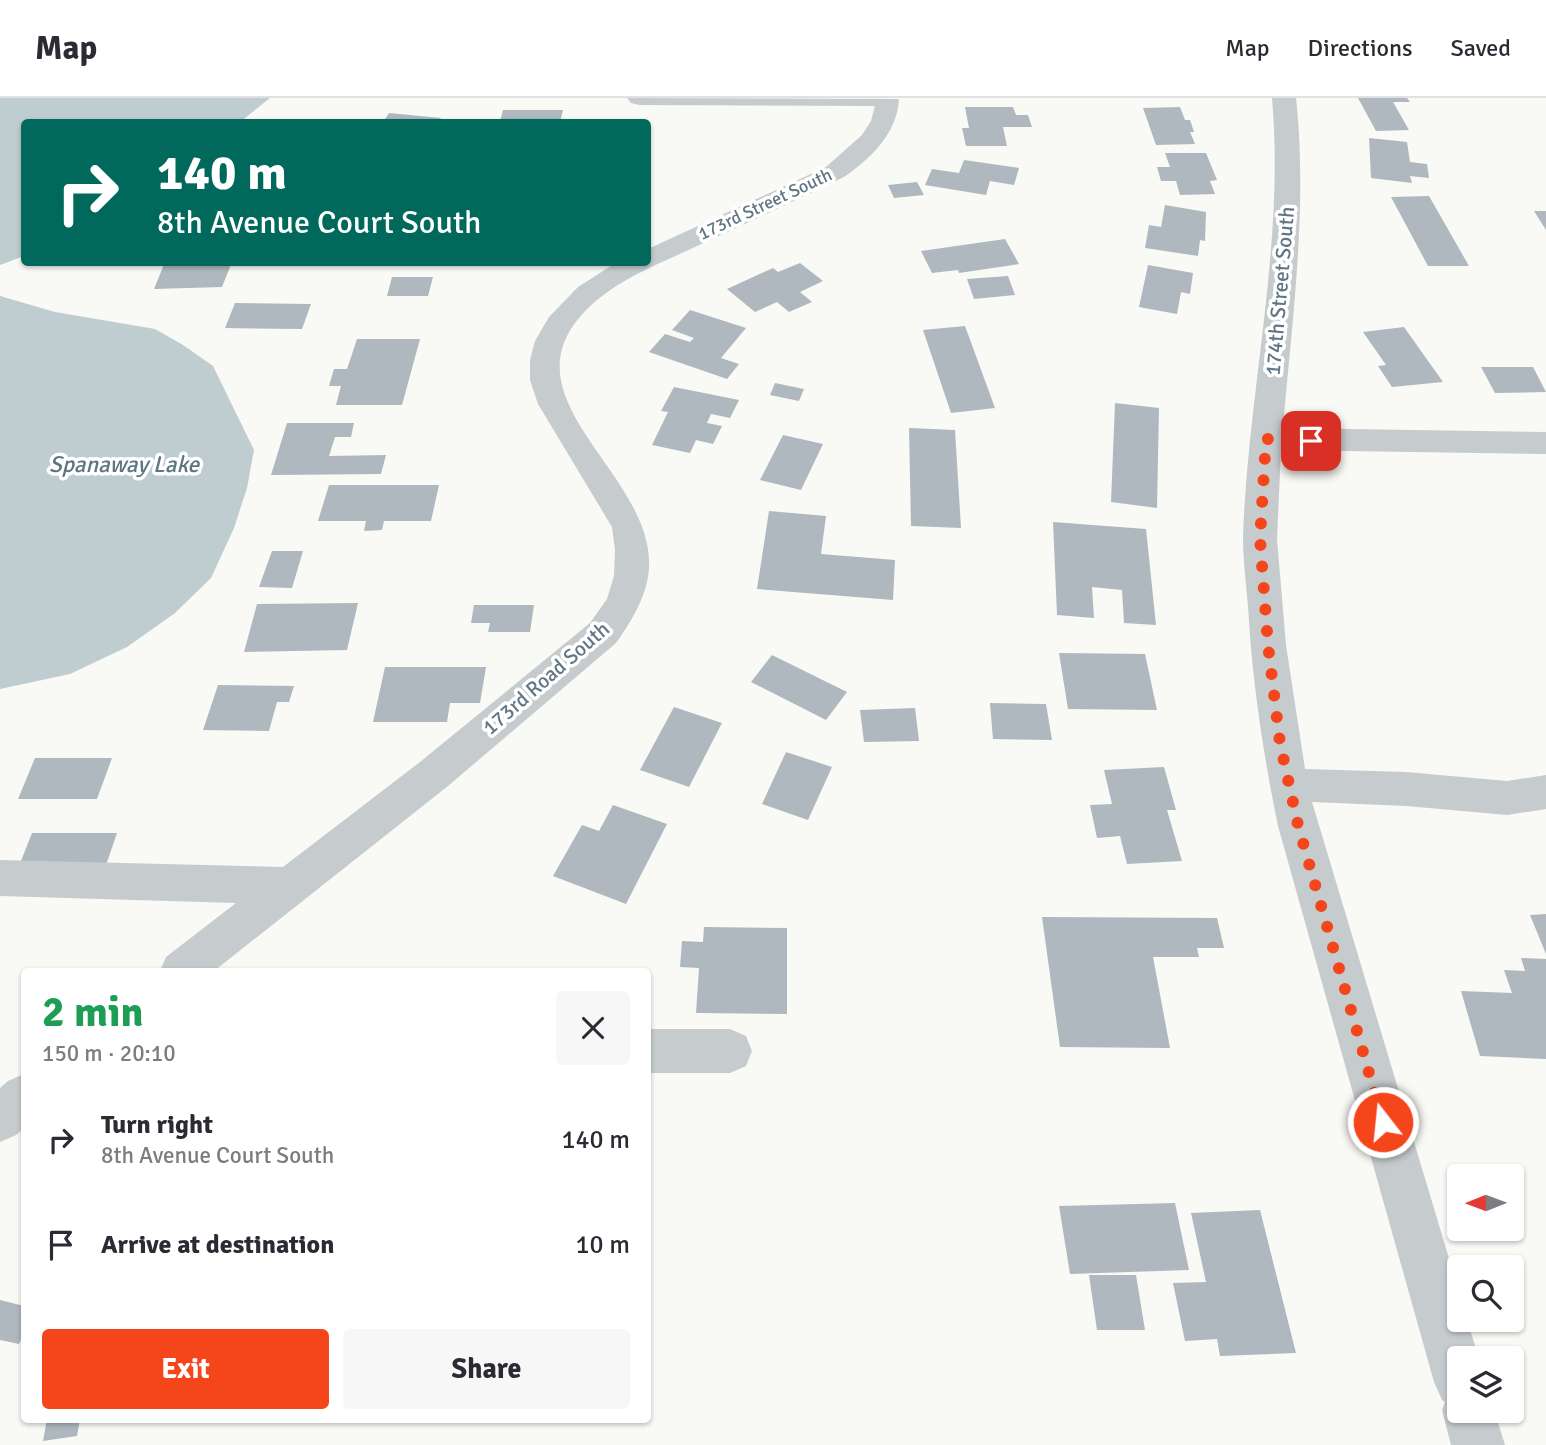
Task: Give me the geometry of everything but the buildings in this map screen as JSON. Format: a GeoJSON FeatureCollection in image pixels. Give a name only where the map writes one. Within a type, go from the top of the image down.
{"type":"FeatureCollection","features":[{"type":"Feature","properties":{"kind":"street"},"geometry":{"type":"LineString","coordinates":[[639,98],[887,99]]}},
{"type":"Feature","properties":{"kind":"street","name":"174th Street South"},"geometry":{"type":"LineString","coordinates":[[1284,98],[1289,148],[1288,208],[1266,439],[1260,538],[1268,645],[1280,743],[1298,825],[1449,1346]]}},
{"type":"Feature","properties":{"kind":"street","name":"173rd Street South"},"geometry":{"type":"LineString","coordinates":[[651,258],[835,172],[855,157],[883,123],[887,99]]}},
{"type":"Feature","properties":{"kind":"street","name":"173rd Road South"},"geometry":{"type":"LineString","coordinates":[[185,968],[435,774],[603,634],[622,607],[631,589],[633,555],[630,531],[568,431],[545,380],[551,342],[558,327],[585,295],[632,266]]}},
{"type":"Feature","properties":{"kind":"street"},"geometry":{"type":"LineString","coordinates":[[1266,439],[1546,443]]}},
{"type":"Feature","properties":{"kind":"street"},"geometry":{"type":"LineString","coordinates":[[1290,785],[1406,789],[1507,798],[1546,792]]}},
{"type":"Feature","properties":{"kind":"street"},"geometry":{"type":"LineString","coordinates":[[1507,798],[1546,817]]}},
{"type":"Feature","properties":{"kind":"street"},"geometry":{"type":"LineString","coordinates":[[0,878],[290,886]]}},
{"type":"Feature","properties":{"kind":"street"},"geometry":{"type":"LineString","coordinates":[[651,1051],[730,1051]]}},
{"type":"Feature","properties":{"kind":"street"},"geometry":{"type":"LineString","coordinates":[[0,1119],[21,1100]]}},
{"type":"Feature","properties":{"kind":"street"},"geometry":{"type":"LineString","coordinates":[[1472,1423],[1478,1445]]}},
{"type":"Feature","properties":{"kind":"water"},"geometry":{"type":"Polygon","coordinates":[[[0,98],[270,98],[244,119],[21,119],[21,257],[0,265],[0,98]]]}},
{"type":"Feature","properties":{"kind":"water","name":"Spanaway Lake"},"geometry":{"type":"Polygon","coordinates":[[[0,296],[55,312],[155,329],[183,345],[213,366],[254,450],[247,488],[234,528],[211,578],[175,613],[127,647],[70,674],[0,689],[0,296]]]}},
{"type":"Feature","properties":{"kind":"route"},"geometry":{"type":"LineString","coordinates":[[1311,441],[1266,439],[1260,538],[1268,645],[1280,743],[1298,825],[1383,1122]]}}]}
